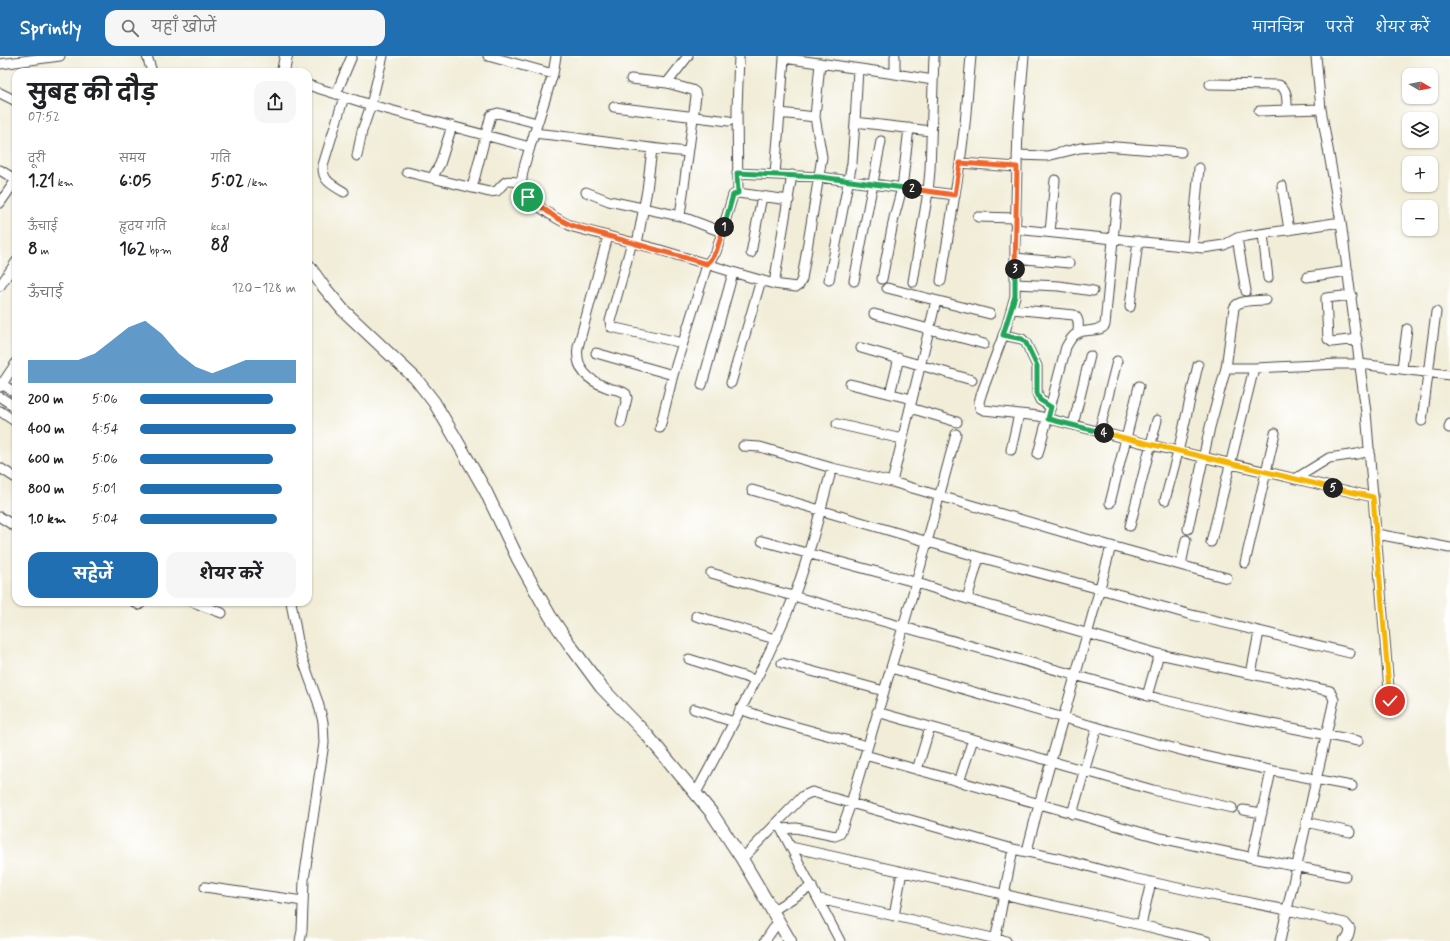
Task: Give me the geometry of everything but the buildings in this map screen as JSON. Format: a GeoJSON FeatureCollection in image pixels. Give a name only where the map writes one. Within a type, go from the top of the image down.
{"type":"FeatureCollection","features":[{"type":"Feature","properties":{"kind":"main road"},"geometry":{"type":"LineString","coordinates":[[284,68],[286,56]]}},
{"type":"Feature","properties":{"kind":"main road"},"geometry":{"type":"LineString","coordinates":[[312,270],[343,310],[411,374],[434,402],[485,490],[518,559],[550,616],[601,686],[647,735],[696,793],[742,859],[790,941]]}},
{"type":"Feature","properties":{"kind":"street"},"geometry":{"type":"LineString","coordinates":[[0,64],[60,56]]}},
{"type":"Feature","properties":{"kind":"street"},"geometry":{"type":"LineString","coordinates":[[147,56],[151,68]]}},
{"type":"Feature","properties":{"kind":"street"},"geometry":{"type":"LineString","coordinates":[[344,192],[326,180],[323,174],[323,165],[340,95],[352,56]]}},
{"type":"Feature","properties":{"kind":"street"},"geometry":{"type":"LineString","coordinates":[[357,156],[362,132],[371,105],[383,56]]}},
{"type":"Feature","properties":{"kind":"street"},"geometry":{"type":"LineString","coordinates":[[488,56],[552,74]]}},
{"type":"Feature","properties":{"kind":"street"},"geometry":{"type":"LineString","coordinates":[[556,56],[530,147],[522,183],[528,197],[559,219],[573,226],[707,264],[733,273],[774,284],[796,287],[802,279],[820,177],[822,152],[815,118],[820,63]]}},
{"type":"Feature","properties":{"kind":"street"},"geometry":{"type":"LineString","coordinates":[[667,83],[688,56]]}},
{"type":"Feature","properties":{"kind":"street"},"geometry":{"type":"LineString","coordinates":[[738,193],[737,109],[739,56]]}},
{"type":"Feature","properties":{"kind":"street"},"geometry":{"type":"LineString","coordinates":[[895,56],[895,74]]}},
{"type":"Feature","properties":{"kind":"street"},"geometry":{"type":"LineString","coordinates":[[913,282],[928,192],[931,152],[934,56]]}},
{"type":"Feature","properties":{"kind":"street"},"geometry":{"type":"LineString","coordinates":[[941,281],[960,163],[971,56]]}},
{"type":"Feature","properties":{"kind":"street"},"geometry":{"type":"LineString","coordinates":[[1024,56],[1018,126],[1015,296],[1003,335],[982,392],[979,405],[980,408],[984,410],[1048,419],[1178,452],[1373,497]]}},
{"type":"Feature","properties":{"kind":"street"},"geometry":{"type":"LineString","coordinates":[[1316,56],[1321,109],[1352,294],[1366,412],[1390,701]]}},
{"type":"Feature","properties":{"kind":"street"},"geometry":{"type":"LineString","coordinates":[[775,174],[784,57],[933,80]]}},
{"type":"Feature","properties":{"kind":"street"},"geometry":{"type":"LineString","coordinates":[[829,280],[852,163],[858,69]]}},
{"type":"Feature","properties":{"kind":"street"},"geometry":{"type":"LineString","coordinates":[[631,79],[667,83],[695,92],[680,216]]}},
{"type":"Feature","properties":{"kind":"street"},"geometry":{"type":"LineString","coordinates":[[1210,84],[1279,85],[1283,87],[1286,92],[1287,110]]}},
{"type":"Feature","properties":{"kind":"street"},"geometry":{"type":"LineString","coordinates":[[312,86],[371,105],[530,147]]}},
{"type":"Feature","properties":{"kind":"street"},"geometry":{"type":"LineString","coordinates":[[0,92],[12,99]]}},
{"type":"Feature","properties":{"kind":"street"},"geometry":{"type":"LineString","coordinates":[[614,107],[730,121]]}},
{"type":"Feature","properties":{"kind":"street"},"geometry":{"type":"LineString","coordinates":[[1259,110],[1321,109]]}},
{"type":"Feature","properties":{"kind":"street"},"geometry":{"type":"LineString","coordinates":[[780,112],[815,118]]}},
{"type":"Feature","properties":{"kind":"street"},"geometry":{"type":"LineString","coordinates":[[472,188],[489,119],[493,113],[537,123]]}},
{"type":"Feature","properties":{"kind":"street"},"geometry":{"type":"LineString","coordinates":[[855,122],[931,131]]}},
{"type":"Feature","properties":{"kind":"street"},"geometry":{"type":"LineString","coordinates":[[432,178],[440,164],[452,126]]}},
{"type":"Feature","properties":{"kind":"street"},"geometry":{"type":"LineString","coordinates":[[882,279],[894,218],[902,188],[909,128]]}},
{"type":"Feature","properties":{"kind":"street"},"geometry":{"type":"LineString","coordinates":[[534,133],[578,137],[652,149],[688,152]]}},
{"type":"Feature","properties":{"kind":"street"},"geometry":{"type":"LineString","coordinates":[[854,281],[881,141]]}},
{"type":"Feature","properties":{"kind":"street"},"geometry":{"type":"LineString","coordinates":[[1017,155],[1047,156],[1080,148],[1103,146],[1181,152]]}},
{"type":"Feature","properties":{"kind":"street"},"geometry":{"type":"LineString","coordinates":[[652,149],[650,173],[644,208],[610,321],[611,327],[683,343]]}},
{"type":"Feature","properties":{"kind":"street"},"geometry":{"type":"LineString","coordinates":[[960,163],[1017,167]]}},
{"type":"Feature","properties":{"kind":"street"},"geometry":{"type":"LineString","coordinates":[[1192,247],[1199,168]]}},
{"type":"Feature","properties":{"kind":"street"},"geometry":{"type":"LineString","coordinates":[[0,170],[12,178]]}},
{"type":"Feature","properties":{"kind":"street"},"geometry":{"type":"LineString","coordinates":[[407,172],[493,192],[497,191],[505,181],[509,180],[522,183]]}},
{"type":"Feature","properties":{"kind":"street"},"geometry":{"type":"LineString","coordinates":[[737,173],[820,177],[955,195]]}},
{"type":"Feature","properties":{"kind":"street"},"geometry":{"type":"LineString","coordinates":[[774,284],[792,175]]}},
{"type":"Feature","properties":{"kind":"street"},"geometry":{"type":"LineString","coordinates":[[1050,232],[1055,180]]}},
{"type":"Feature","properties":{"kind":"street"},"geometry":{"type":"LineString","coordinates":[[0,203],[12,186]]}},
{"type":"Feature","properties":{"kind":"street"},"geometry":{"type":"LineString","coordinates":[[1282,186],[1289,230]]}},
{"type":"Feature","properties":{"kind":"street"},"geometry":{"type":"LineString","coordinates":[[586,192],[609,201],[680,216],[722,232]]}},
{"type":"Feature","properties":{"kind":"street"},"geometry":{"type":"LineString","coordinates":[[660,428],[673,375],[707,264],[716,252],[732,197],[735,193],[738,193],[788,200]]}},
{"type":"Feature","properties":{"kind":"street"},"geometry":{"type":"LineString","coordinates":[[751,253],[762,196]]}},
{"type":"Feature","properties":{"kind":"street"},"geometry":{"type":"LineString","coordinates":[[1038,454],[1066,347],[1070,340],[1078,333],[1087,330],[1099,330],[1103,328],[1105,324],[1117,198]]}},
{"type":"Feature","properties":{"kind":"street"},"geometry":{"type":"LineString","coordinates":[[978,217],[1016,218]]}},
{"type":"Feature","properties":{"kind":"street"},"geometry":{"type":"LineString","coordinates":[[1015,229],[1213,248],[1224,245],[1237,238],[1341,222]]}},
{"type":"Feature","properties":{"kind":"street"},"geometry":{"type":"LineString","coordinates":[[1263,234],[1268,278]]}},
{"type":"Feature","properties":{"kind":"street"},"geometry":{"type":"LineString","coordinates":[[608,236],[578,347],[577,357],[579,366],[589,378],[606,388],[624,392],[626,394],[627,398],[621,423]]}},
{"type":"Feature","properties":{"kind":"street"},"geometry":{"type":"LineString","coordinates":[[1237,238],[1246,291]]}},
{"type":"Feature","properties":{"kind":"street"},"geometry":{"type":"LineString","coordinates":[[1130,307],[1138,241]]}},
{"type":"Feature","properties":{"kind":"street"},"geometry":{"type":"LineString","coordinates":[[1015,258],[1069,263]]}},
{"type":"Feature","properties":{"kind":"street"},"geometry":{"type":"LineString","coordinates":[[0,286],[12,268]]}},
{"type":"Feature","properties":{"kind":"street"},"geometry":{"type":"LineString","coordinates":[[1306,277],[1348,271]]}},
{"type":"Feature","properties":{"kind":"street"},"geometry":{"type":"LineString","coordinates":[[702,385],[733,273]]}},
{"type":"Feature","properties":{"kind":"street"},"geometry":{"type":"LineString","coordinates":[[731,383],[761,280]]}},
{"type":"Feature","properties":{"kind":"street"},"geometry":{"type":"LineString","coordinates":[[1015,284],[1059,286],[1093,291]]}},
{"type":"Feature","properties":{"kind":"street"},"geometry":{"type":"LineString","coordinates":[[887,288],[990,314]]}},
{"type":"Feature","properties":{"kind":"street"},"geometry":{"type":"LineString","coordinates":[[1352,294],[1326,298],[1328,339],[1332,342],[1357,339]]}},
{"type":"Feature","properties":{"kind":"street"},"geometry":{"type":"LineString","coordinates":[[1188,529],[1210,427],[1226,368],[1235,305],[1240,302],[1266,300]]}},
{"type":"Feature","properties":{"kind":"street"},"geometry":{"type":"LineString","coordinates":[[892,482],[936,301]]}},
{"type":"Feature","properties":{"kind":"street"},"geometry":{"type":"LineString","coordinates":[[1012,308],[1074,315],[1078,320],[1078,333]]}},
{"type":"Feature","properties":{"kind":"street"},"geometry":{"type":"LineString","coordinates":[[1422,421],[1436,312]]}},
{"type":"Feature","properties":{"kind":"street"},"geometry":{"type":"LineString","coordinates":[[874,314],[984,344]]}},
{"type":"Feature","properties":{"kind":"street"},"geometry":{"type":"LineString","coordinates":[[1402,368],[1407,329]]}},
{"type":"Feature","properties":{"kind":"street"},"geometry":{"type":"LineString","coordinates":[[1003,335],[1022,339],[1026,343],[1037,366],[1037,393],[1040,400],[1051,407]]}},
{"type":"Feature","properties":{"kind":"street"},"geometry":{"type":"LineString","coordinates":[[861,348],[972,380]]}},
{"type":"Feature","properties":{"kind":"street"},"geometry":{"type":"LineString","coordinates":[[596,353],[673,375]]}},
{"type":"Feature","properties":{"kind":"street"},"geometry":{"type":"LineString","coordinates":[[1073,425],[1090,356]]}},
{"type":"Feature","properties":{"kind":"street"},"geometry":{"type":"LineString","coordinates":[[890,394],[898,358]]}},
{"type":"Feature","properties":{"kind":"street"},"geometry":{"type":"LineString","coordinates":[[1099,432],[1117,361]]}},
{"type":"Feature","properties":{"kind":"street"},"geometry":{"type":"LineString","coordinates":[[1226,368],[1360,364],[1450,375]]}},
{"type":"Feature","properties":{"kind":"street"},"geometry":{"type":"LineString","coordinates":[[1165,500],[1178,452],[1198,365]]}},
{"type":"Feature","properties":{"kind":"street"},"geometry":{"type":"LineString","coordinates":[[1211,542],[1254,368]]}},
{"type":"Feature","properties":{"kind":"street"},"geometry":{"type":"LineString","coordinates":[[12,369],[1,385],[12,391]]}},
{"type":"Feature","properties":{"kind":"street"},"geometry":{"type":"LineString","coordinates":[[850,384],[890,394],[957,422]]}},
{"type":"Feature","properties":{"kind":"street"},"geometry":{"type":"LineString","coordinates":[[1110,503],[1139,386]]}},
{"type":"Feature","properties":{"kind":"street"},"geometry":{"type":"LineString","coordinates":[[0,397],[12,404]]}},
{"type":"Feature","properties":{"kind":"street"},"geometry":{"type":"LineString","coordinates":[[0,412],[12,420]]}},
{"type":"Feature","properties":{"kind":"street"},"geometry":{"type":"LineString","coordinates":[[1011,450],[1019,414]]}},
{"type":"Feature","properties":{"kind":"street"},"geometry":{"type":"LineString","coordinates":[[1130,526],[1157,420]]}},
{"type":"Feature","properties":{"kind":"street"},"geometry":{"type":"LineString","coordinates":[[837,424],[902,439]]}},
{"type":"Feature","properties":{"kind":"street"},"geometry":{"type":"LineString","coordinates":[[1245,563],[1275,433]]}},
{"type":"Feature","properties":{"kind":"street"},"geometry":{"type":"LineString","coordinates":[[780,826],[835,836],[840,834],[851,803],[916,583],[956,434]]}},
{"type":"Feature","properties":{"kind":"street"},"geometry":{"type":"LineString","coordinates":[[743,446],[760,447],[832,468],[892,482],[1227,578]]}},
{"type":"Feature","properties":{"kind":"street"},"geometry":{"type":"LineString","coordinates":[[1294,479],[1329,458],[1370,451]]}},
{"type":"Feature","properties":{"kind":"street"},"geometry":{"type":"LineString","coordinates":[[0,468],[12,476]]}},
{"type":"Feature","properties":{"kind":"street"},"geometry":{"type":"LineString","coordinates":[[696,793],[755,680],[794,596],[809,553],[832,468]]}},
{"type":"Feature","properties":{"kind":"street"},"geometry":{"type":"LineString","coordinates":[[752,490],[979,557],[1188,614],[1350,653]]}},
{"type":"Feature","properties":{"kind":"street"},"geometry":{"type":"LineString","coordinates":[[0,517],[12,524]]}},
{"type":"Feature","properties":{"kind":"street"},"geometry":{"type":"LineString","coordinates":[[1377,534],[1450,548]]}},
{"type":"Feature","properties":{"kind":"street"},"geometry":{"type":"LineString","coordinates":[[1181,565],[1186,540]]}},
{"type":"Feature","properties":{"kind":"street"},"geometry":{"type":"LineString","coordinates":[[762,541],[916,583],[966,599],[1159,654],[1330,691],[1334,700],[1280,941]]}},
{"type":"Feature","properties":{"kind":"street"},"geometry":{"type":"LineString","coordinates":[[1027,851],[1038,804],[1076,675],[1111,546]]}},
{"type":"Feature","properties":{"kind":"street"},"geometry":{"type":"LineString","coordinates":[[966,599],[979,557]]}},
{"type":"Feature","properties":{"kind":"street"},"geometry":{"type":"LineString","coordinates":[[711,573],[1148,696],[1237,717],[1358,741]]}},
{"type":"Feature","properties":{"kind":"street"},"geometry":{"type":"LineString","coordinates":[[204,606],[222,613]]}},
{"type":"Feature","properties":{"kind":"street"},"geometry":{"type":"LineString","coordinates":[[292,606],[300,652],[318,702],[324,743],[312,825],[300,941]]}},
{"type":"Feature","properties":{"kind":"street"},"geometry":{"type":"LineString","coordinates":[[696,616],[775,639]]}},
{"type":"Feature","properties":{"kind":"street"},"geometry":{"type":"LineString","coordinates":[[1251,674],[1259,632]]}},
{"type":"Feature","properties":{"kind":"street"},"geometry":{"type":"LineString","coordinates":[[1148,696],[1159,654]]}},
{"type":"Feature","properties":{"kind":"street"},"geometry":{"type":"LineString","coordinates":[[689,659],[755,680]]}},
{"type":"Feature","properties":{"kind":"street"},"geometry":{"type":"LineString","coordinates":[[782,663],[884,691]]}},
{"type":"Feature","properties":{"kind":"street"},"geometry":{"type":"LineString","coordinates":[[891,668],[1063,718],[1193,753],[1271,771],[1352,786]]}},
{"type":"Feature","properties":{"kind":"street"},"geometry":{"type":"LineString","coordinates":[[694,709],[734,722]]}},
{"type":"Feature","properties":{"kind":"street"},"geometry":{"type":"LineString","coordinates":[[740,709],[866,751],[917,770],[1072,814],[1161,838],[1345,876]]}},
{"type":"Feature","properties":{"kind":"street"},"geometry":{"type":"LineString","coordinates":[[877,712],[1153,790],[1232,808]]}},
{"type":"Feature","properties":{"kind":"street"},"geometry":{"type":"LineString","coordinates":[[917,770],[930,727]]}},
{"type":"Feature","properties":{"kind":"street"},"geometry":{"type":"LineString","coordinates":[[1072,814],[1097,727]]}},
{"type":"Feature","properties":{"kind":"street"},"geometry":{"type":"LineString","coordinates":[[959,782],[973,739]]}},
{"type":"Feature","properties":{"kind":"street"},"geometry":{"type":"LineString","coordinates":[[1252,857],[1271,771]]}},
{"type":"Feature","properties":{"kind":"street"},"geometry":{"type":"LineString","coordinates":[[742,859],[780,826],[803,796],[812,792],[1013,849],[1027,851],[1151,882],[1345,923],[1350,929],[1347,940],[1343,941]]}},
{"type":"Feature","properties":{"kind":"street"},"geometry":{"type":"LineString","coordinates":[[1243,810],[1262,813]]}},
{"type":"Feature","properties":{"kind":"street"},"geometry":{"type":"LineString","coordinates":[[1306,822],[1350,832]]}},
{"type":"Feature","properties":{"kind":"street"},"geometry":{"type":"LineString","coordinates":[[780,826],[840,941]]}},
{"type":"Feature","properties":{"kind":"street"},"geometry":{"type":"LineString","coordinates":[[792,847],[1207,941]]}},
{"type":"Feature","properties":{"kind":"street"},"geometry":{"type":"LineString","coordinates":[[995,940],[1013,849]]}},
{"type":"Feature","properties":{"kind":"street"},"geometry":{"type":"LineString","coordinates":[[894,916],[902,872]]}},
{"type":"Feature","properties":{"kind":"street"},"geometry":{"type":"LineString","coordinates":[[1141,925],[1151,882]]}},
{"type":"Feature","properties":{"kind":"street"},"geometry":{"type":"LineString","coordinates":[[772,911],[812,886]]}},
{"type":"Feature","properties":{"kind":"street"},"geometry":{"type":"LineString","coordinates":[[205,887],[303,901]]}},
{"type":"Feature","properties":{"kind":"street"},"geometry":{"type":"LineString","coordinates":[[819,899],[894,916],[974,938],[1006,941]]}},
{"type":"Feature","properties":{"kind":"street"},"geometry":{"type":"LineString","coordinates":[[765,941],[778,922]]}},
{"type":"Feature","properties":{"kind":"route"},"geometry":{"type":"LineString","coordinates":[[528,197],[555,217],[573,226],[707,264],[712,259],[720,242],[733,195],[738,193],[737,173],[820,177],[955,195],[960,163],[1017,167],[1015,244],[1016,290],[1014,303],[1003,335],[1022,339],[1030,349],[1037,366],[1037,393],[1040,400],[1044,404],[1051,407],[1048,419],[1266,473],[1373,497],[1390,701]]}}]}
